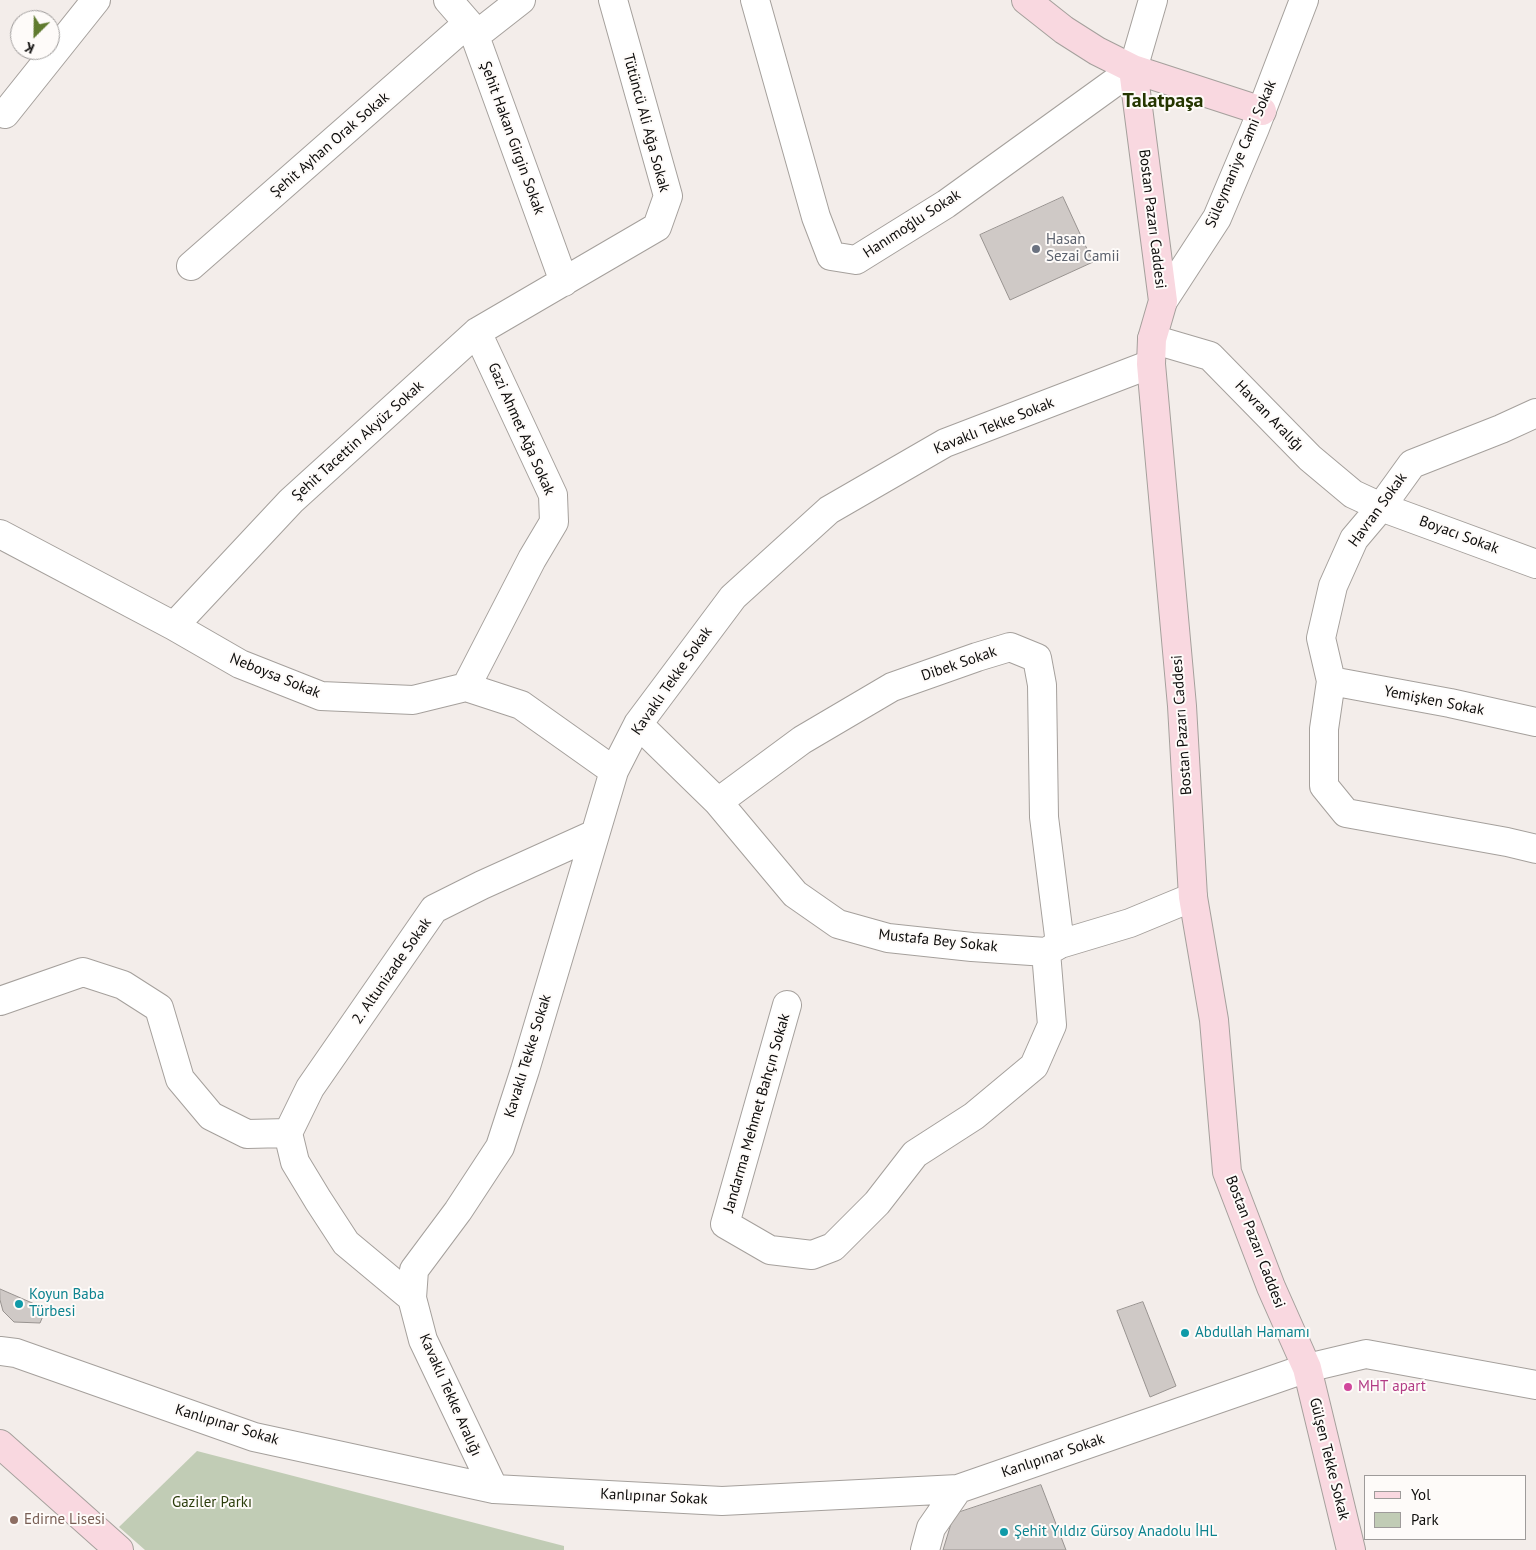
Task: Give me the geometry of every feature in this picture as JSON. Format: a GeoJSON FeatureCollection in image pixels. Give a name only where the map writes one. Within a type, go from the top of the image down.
{"type":"FeatureCollection","features":[{"type":"Feature","properties":{"kind":"street"},"geometry":{"type":"LineString","coordinates":[[5,114],[96,0]]}},
{"type":"Feature","properties":{"kind":"street","name":"Şehit Hakan Girgin Sokak"},"geometry":{"type":"LineString","coordinates":[[448,0],[472,30],[564,282]]}},
{"type":"Feature","properties":{"kind":"street","name":"Şehit Ayhan Orak Sokak"},"geometry":{"type":"LineString","coordinates":[[191,266],[472,30],[521,0]]}},
{"type":"Feature","properties":{"kind":"street","name":"Tütüncü Ali Ağa Sokak"},"geometry":{"type":"LineString","coordinates":[[564,282],[657,227],[668,196],[612,0]]}},
{"type":"Feature","properties":{"kind":"street","name":"Hanımoğlu Sokak"},"geometry":{"type":"LineString","coordinates":[[755,0],[816,217],[832,256],[856,260],[946,204],[1133,70]]}},
{"type":"Feature","properties":{"kind":"street"},"geometry":{"type":"LineString","coordinates":[[1026,0],[1064,30],[1097,51],[1133,70],[1262,111]]}},
{"type":"Feature","properties":{"kind":"street","name":"Bostan Pazarı Caddesi"},"geometry":{"type":"LineString","coordinates":[[1153,0],[1133,70],[1163,301],[1151,352],[1182,706],[1193,897],[1214,1020],[1227,1172],[1271,1288],[1307,1368]]}},
{"type":"Feature","properties":{"kind":"street","name":"Süleymaniye Cami Sokak"},"geometry":{"type":"LineString","coordinates":[[1163,301],[1217,218],[1262,111],[1304,0]]}},
{"type":"Feature","properties":{"kind":"street","name":"Şehit Tacettin Akyüz Sokak"},"geometry":{"type":"LineString","coordinates":[[174,626],[291,501],[477,332],[564,282]]}},
{"type":"Feature","properties":{"kind":"street","name":"Gazi Ahmet Ağa Sokak"},"geometry":{"type":"LineString","coordinates":[[466,687],[554,522],[553,495],[477,332]]}},
{"type":"Feature","properties":{"kind":"street","name":"Havran Aralığı"},"geometry":{"type":"LineString","coordinates":[[1151,352],[1210,356],[1310,458],[1353,494],[1381,507]]}},
{"type":"Feature","properties":{"kind":"street","name":"Kavaklı Tekke Sokak"},"geometry":{"type":"LineString","coordinates":[[412,1298],[414,1270],[458,1210],[500,1147],[525,1070],[614,771],[638,724],[733,597],[829,510],[946,443],[1151,352]]}},
{"type":"Feature","properties":{"kind":"street","name":"Havran Sokak"},"geometry":{"type":"LineString","coordinates":[[1536,413],[1412,464],[1381,507],[1354,539],[1333,586],[1320,638],[1331,681],[1324,729],[1324,786],[1346,813],[1536,849]]}},
{"type":"Feature","properties":{"kind":"street","name":"Boyacı Sokak"},"geometry":{"type":"LineString","coordinates":[[1381,507],[1536,564]]}},
{"type":"Feature","properties":{"kind":"street","name":"Neboysa Sokak"},"geometry":{"type":"LineString","coordinates":[[0,534],[174,626],[240,664],[321,696],[413,700],[466,687]]}},
{"type":"Feature","properties":{"kind":"street","name":"Dibek Sokak"},"geometry":{"type":"LineString","coordinates":[[718,802],[802,740],[892,687],[1010,647],[1037,658],[1042,685],[1044,817],[1053,948]]}},
{"type":"Feature","properties":{"kind":"street","name":"Yemişken Sokak"},"geometry":{"type":"LineString","coordinates":[[1331,681],[1450,703],[1536,722]]}},
{"type":"Feature","properties":{"kind":"street"},"geometry":{"type":"LineString","coordinates":[[466,687],[521,705],[614,771]]}},
{"type":"Feature","properties":{"kind":"street","name":"Mustafa Bey Sokak"},"geometry":{"type":"LineString","coordinates":[[638,724],[718,802],[795,894],[838,924],[888,938],[972,946],[1053,948],[1130,923],[1193,897]]}},
{"type":"Feature","properties":{"kind":"street","name":"2. Altunizade Sokak"},"geometry":{"type":"LineString","coordinates":[[288,1133],[310,1088],[434,909],[595,834]]}},
{"type":"Feature","properties":{"kind":"street","name":"Jandarma Mehmet Bahçın Sokak"},"geometry":{"type":"LineString","coordinates":[[788,1005],[725,1224],[770,1250],[812,1255],[833,1247],[878,1204],[916,1154],[974,1116],[1034,1066],[1052,1025],[1053,948]]}},
{"type":"Feature","properties":{"kind":"street"},"geometry":{"type":"LineString","coordinates":[[0,1002],[83,972],[123,984],[160,1008],[180,1079],[211,1116],[247,1134],[288,1133],[295,1162],[346,1242],[412,1298]]}},
{"type":"Feature","properties":{"kind":"street","name":"Kavaklı Tekke Aralığı"},"geometry":{"type":"LineString","coordinates":[[412,1298],[423,1340],[494,1489]]}},
{"type":"Feature","properties":{"kind":"street","name":"Kanlıpınar Sokak"},"geometry":{"type":"LineString","coordinates":[[0,1351],[16,1354],[254,1437],[494,1489],[722,1501],[958,1489],[1307,1368],[1366,1354],[1536,1384]]}},
{"type":"Feature","properties":{"kind":"street","name":"Gülşen Tekke Sokak"},"geometry":{"type":"LineString","coordinates":[[1307,1368],[1351,1550]]}},
{"type":"Feature","properties":{"kind":"street"},"geometry":{"type":"LineString","coordinates":[[0,1444],[119,1550]]}},
{"type":"Feature","properties":{"kind":"street"},"geometry":{"type":"LineString","coordinates":[[925,1550],[931,1528],[958,1489]]}},
{"type":"Feature","properties":{"kind":"green space","name":"Gaziler Parkı"},"geometry":{"type":"Polygon","coordinates":[[[197,1451],[564,1546],[564,1550],[145,1550],[119,1527],[197,1451]]]}},
{"type":"Feature","properties":{"kind":"building","name":"Hasan Sezai Camii"},"geometry":{"type":"Polygon","coordinates":[[[1063,197],[1093,262],[1010,300],[980,235],[1063,197]]]}},
{"type":"Feature","properties":{"kind":"building","name":"Koyun Baba Türbesi"},"geometry":{"type":"Polygon","coordinates":[[[0,1289],[46,1309],[40,1323],[14,1322],[3,1311],[0,1289]]]}},
{"type":"Feature","properties":{"kind":"building"},"geometry":{"type":"Polygon","coordinates":[[[1143,1302],[1176,1386],[1150,1397],[1117,1311],[1143,1302]]]}},
{"type":"Feature","properties":{"kind":"building","name":"Şehit Yıldız Gürsoy Anadolu İHL"},"geometry":{"type":"Polygon","coordinates":[[[1041,1485],[1066,1550],[943,1550],[954,1514],[1041,1485]]]}},
{"type":"Feature","properties":{"kind":"place","name":"Hasan Sezai Camii"},"geometry":{"type":"Point","coordinates":[1036,249]}},
{"type":"Feature","properties":{"kind":"place","name":"Koyun Baba Türbesi"},"geometry":{"type":"Point","coordinates":[19,1304]}},
{"type":"Feature","properties":{"kind":"place","name":"Abdullah Hamamı"},"geometry":{"type":"Point","coordinates":[1185,1333]}},
{"type":"Feature","properties":{"kind":"place","name":"MHT apart"},"geometry":{"type":"Point","coordinates":[1348,1387]}},
{"type":"Feature","properties":{"kind":"place","name":"Edirne Lisesi"},"geometry":{"type":"Point","coordinates":[14,1520]}},
{"type":"Feature","properties":{"kind":"place","name":"Şehit Yıldız Gürsoy Anadolu İHL"},"geometry":{"type":"Point","coordinates":[1004,1532]}},
{"type":"Feature","properties":{"kind":"district","name":"Talatpaşa"},"geometry":{"type":"Point","coordinates":[1163,101]}}]}
